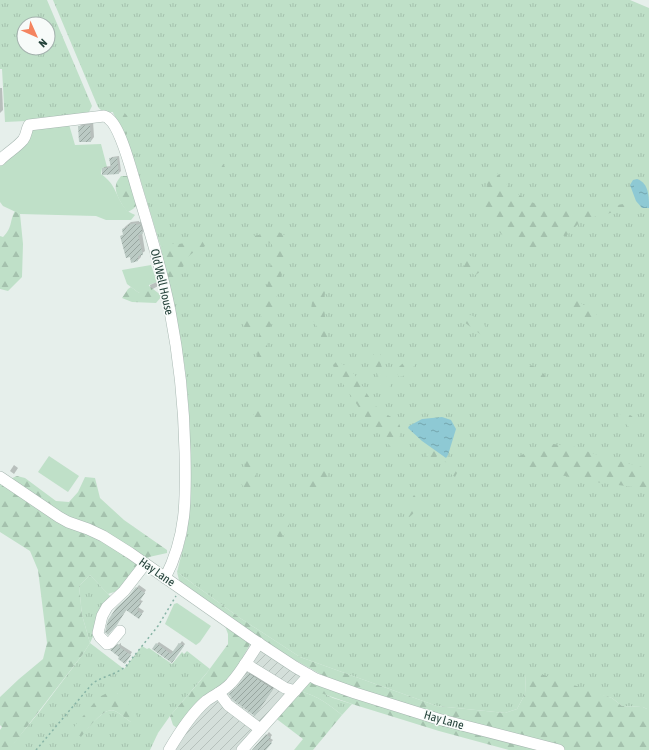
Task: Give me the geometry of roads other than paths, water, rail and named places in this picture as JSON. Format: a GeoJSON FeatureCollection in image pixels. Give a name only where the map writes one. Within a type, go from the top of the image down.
{"type":"FeatureCollection","features":[{"type":"Feature","properties":{"kind":"street","name":"Old Well House"},"geometry":{"type":"LineString","coordinates":[[0,160],[24,139],[29,125],[104,116],[109,118],[120,138],[164,282],[182,386],[186,486],[185,508],[179,545],[174,563],[165,578]]}},
{"type":"Feature","properties":{"kind":"street","name":"Hay Lane"},"geometry":{"type":"LineString","coordinates":[[0,477],[59,517],[103,536],[180,589],[220,622],[259,643],[309,675],[349,691],[438,719],[560,750]]}},
{"type":"Feature","properties":{"kind":"street"},"geometry":{"type":"LineString","coordinates":[[120,631],[110,643],[107,644],[98,633],[102,616],[107,607],[124,591],[145,564]]}},
{"type":"Feature","properties":{"kind":"street"},"geometry":{"type":"LineString","coordinates":[[169,750],[181,730],[199,708],[232,682],[259,643]]}},
{"type":"Feature","properties":{"kind":"street"},"geometry":{"type":"LineString","coordinates":[[244,664],[285,688],[295,691]]}},
{"type":"Feature","properties":{"kind":"street"},"geometry":{"type":"LineString","coordinates":[[242,750],[309,675]]}},
{"type":"Feature","properties":{"kind":"street"},"geometry":{"type":"LineString","coordinates":[[219,693],[228,705],[260,729]]}},
{"type":"Feature","properties":{"kind":"water"},"geometry":{"type":"Polygon","coordinates":[[[637,179],[644,184],[648,191],[649,208],[642,208],[636,201],[630,185],[633,180],[637,179]]]}},
{"type":"Feature","properties":{"kind":"water"},"geometry":{"type":"Polygon","coordinates":[[[442,417],[451,420],[456,429],[446,458],[422,441],[408,428],[422,419],[442,417]]]}}]}
